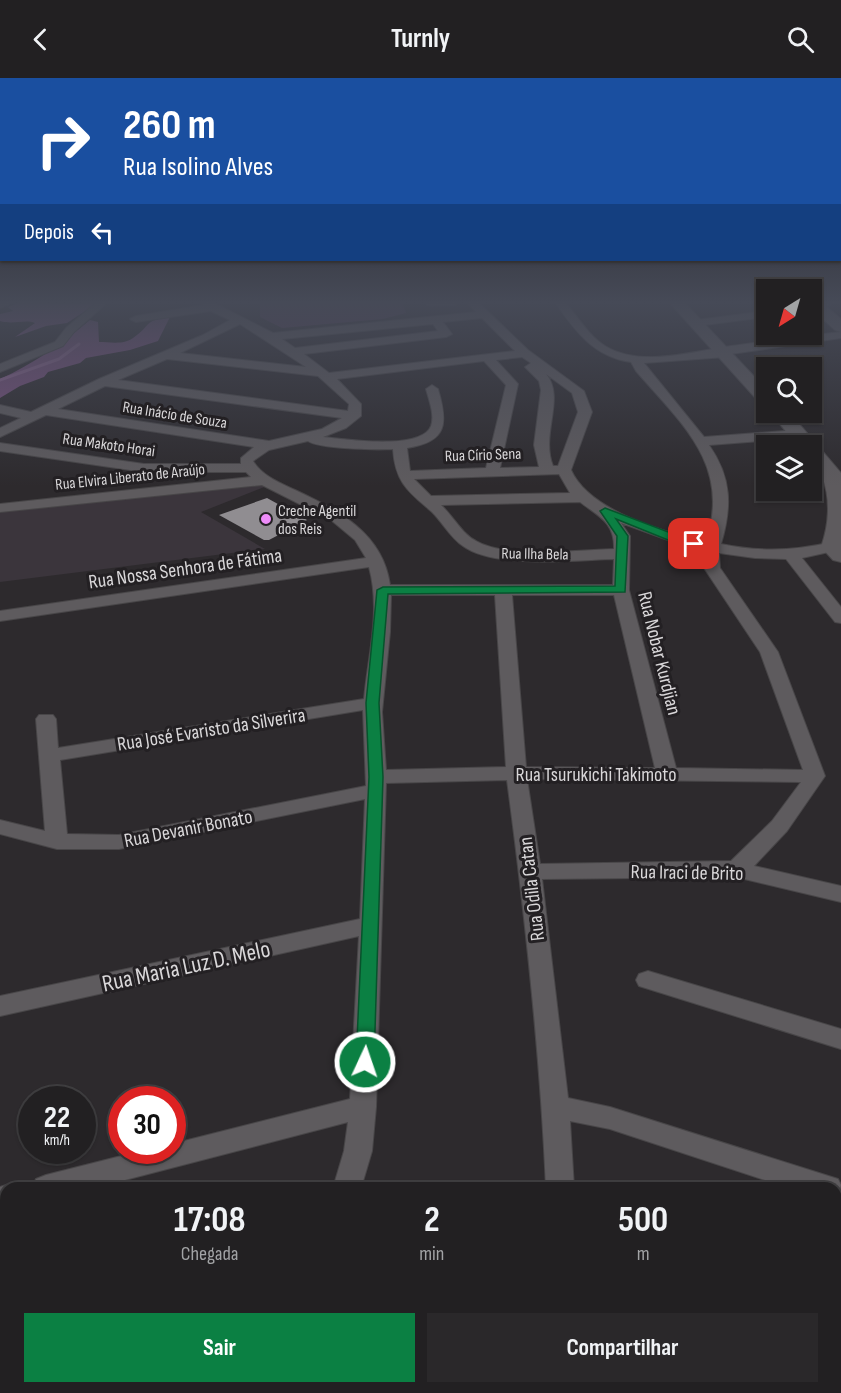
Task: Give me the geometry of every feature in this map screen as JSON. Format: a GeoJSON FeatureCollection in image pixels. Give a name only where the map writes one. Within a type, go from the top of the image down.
{"type":"FeatureCollection","features":[{"type":"Feature","properties":{"kind":"street"},"geometry":{"type":"LineString","coordinates":[[0,433],[30,416],[146,363]]}},
{"type":"Feature","properties":{"kind":"street"},"geometry":{"type":"LineString","coordinates":[[234,363],[321,374],[431,363]]}},
{"type":"Feature","properties":{"kind":"street"},"geometry":{"type":"LineString","coordinates":[[306,439],[346,424],[354,416],[355,409],[351,399],[307,363]]}},
{"type":"Feature","properties":{"kind":"street"},"geometry":{"type":"LineString","coordinates":[[492,363],[512,384],[492,472]]}},
{"type":"Feature","properties":{"kind":"street"},"geometry":{"type":"LineString","coordinates":[[529,363],[545,381],[548,399],[539,442],[541,457],[547,470]]}},
{"type":"Feature","properties":{"kind":"street"},"geometry":{"type":"LineString","coordinates":[[535,363],[578,391],[585,412],[564,470],[573,486],[583,497],[605,511],[677,540],[711,547],[791,555],[836,551],[839,526],[837,472],[822,458]]}},
{"type":"Feature","properties":{"kind":"street"},"geometry":{"type":"LineString","coordinates":[[638,363],[639,368],[702,441],[721,489],[721,524],[711,547],[709,560],[712,568],[769,652],[815,776],[798,804],[761,849],[736,869]]}},
{"type":"Feature","properties":{"kind":"street"},"geometry":{"type":"LineString","coordinates":[[734,363],[756,388]]}},
{"type":"Feature","properties":{"kind":"street"},"geometry":{"type":"LineString","coordinates":[[545,381],[563,380]]}},
{"type":"Feature","properties":{"kind":"street"},"geometry":{"type":"LineString","coordinates":[[103,382],[354,416]]}},
{"type":"Feature","properties":{"kind":"street"},"geometry":{"type":"LineString","coordinates":[[306,439],[400,446],[426,439],[436,429],[438,414],[432,389]]}},
{"type":"Feature","properties":{"kind":"street"},"geometry":{"type":"LineString","coordinates":[[0,409],[30,416]]}},
{"type":"Feature","properties":{"kind":"street","name":"Rua Inácio de Souza"},"geometry":{"type":"LineString","coordinates":[[43,411],[267,445],[306,439]]}},
{"type":"Feature","properties":{"kind":"street"},"geometry":{"type":"LineString","coordinates":[[789,423],[799,435]]}},
{"type":"Feature","properties":{"kind":"street"},"geometry":{"type":"LineString","coordinates":[[702,441],[756,442]]}},
{"type":"Feature","properties":{"kind":"street"},"geometry":{"type":"LineString","coordinates":[[267,445],[249,456],[246,461],[256,474],[342,522],[364,542],[376,561],[383,590],[372,703],[376,784],[363,1107],[358,1151],[349,1182]]}},
{"type":"Feature","properties":{"kind":"street"},"geometry":{"type":"LineString","coordinates":[[400,446],[401,470],[404,475]]}},
{"type":"Feature","properties":{"kind":"street","name":"Rua Makoto Horai"},"geometry":{"type":"LineString","coordinates":[[0,447],[144,468],[256,474]]}},
{"type":"Feature","properties":{"kind":"street","name":"Rua Círio Sena"},"geometry":{"type":"LineString","coordinates":[[404,475],[564,470]]}},
{"type":"Feature","properties":{"kind":"street","name":"Rua Elvira Liberato de Araújo"},"geometry":{"type":"LineString","coordinates":[[0,508],[256,474]]}},
{"type":"Feature","properties":{"kind":"street","name":"Rua Ilha Bela"},"geometry":{"type":"LineString","coordinates":[[404,475],[411,488],[440,512],[466,541],[483,550],[518,554],[621,554]]}},
{"type":"Feature","properties":{"kind":"street"},"geometry":{"type":"LineString","coordinates":[[425,501],[583,497]]}},
{"type":"Feature","properties":{"kind":"street","name":"Rua Nobar Kurdjian"},"geometry":{"type":"LineString","coordinates":[[605,511],[622,536],[621,590],[668,774]]}},
{"type":"Feature","properties":{"kind":"street"},"geometry":{"type":"LineString","coordinates":[[791,555],[841,618]]}},
{"type":"Feature","properties":{"kind":"street","name":"Rua Nossa Senhora de Fátima"},"geometry":{"type":"LineString","coordinates":[[0,616],[376,561]]}},
{"type":"Feature","properties":{"kind":"street"},"geometry":{"type":"LineString","coordinates":[[383,590],[621,590]]}},
{"type":"Feature","properties":{"kind":"street","name":"Rua Odila Catan"},"geometry":{"type":"LineString","coordinates":[[503,591],[516,773],[530,873],[556,1107],[560,1182]]}},
{"type":"Feature","properties":{"kind":"street","name":"Rua José Evaristo da Silverira"},"geometry":{"type":"LineString","coordinates":[[50,755],[372,703]]}},
{"type":"Feature","properties":{"kind":"street"},"geometry":{"type":"LineString","coordinates":[[46,719],[57,842]]}},
{"type":"Feature","properties":{"kind":"street","name":"Rua Tsurukichi Takimoto"},"geometry":{"type":"LineString","coordinates":[[376,784],[516,773],[815,776]]}},
{"type":"Feature","properties":{"kind":"street","name":"Rua Devanir Bonato"},"geometry":{"type":"LineString","coordinates":[[0,826],[57,842],[88,844],[119,842],[376,784]]}},
{"type":"Feature","properties":{"kind":"street","name":"Rua Iraci de Brito"},"geometry":{"type":"LineString","coordinates":[[530,873],[736,869],[841,894]]}},
{"type":"Feature","properties":{"kind":"street","name":"Rua Maria Luz D. Melo"},"geometry":{"type":"LineString","coordinates":[[0,1006],[371,925]]}},
{"type":"Feature","properties":{"kind":"street"},"geometry":{"type":"LineString","coordinates":[[648,980],[841,1039]]}},
{"type":"Feature","properties":{"kind":"street"},"geometry":{"type":"LineString","coordinates":[[69,1182],[363,1107]]}},
{"type":"Feature","properties":{"kind":"street"},"geometry":{"type":"LineString","coordinates":[[556,1107],[610,1118],[809,1182]]}},
{"type":"Feature","properties":{"kind":"shaded area"},"geometry":{"type":"Polygon","coordinates":[[[30,363],[79,363],[48,372],[44,377],[20,386],[0,398],[0,379],[30,363]]]}},
{"type":"Feature","properties":{"kind":"shaded area"},"geometry":{"type":"Polygon","coordinates":[[[262,482],[267,486],[201,512],[265,549],[0,582],[0,511],[262,482]]]}},
{"type":"Feature","properties":{"kind":"building","name":"Creche Agentil dos Reis"},"geometry":{"type":"Polygon","coordinates":[[[267,498],[307,520],[269,540],[264,540],[219,515],[267,498]]]}},
{"type":"Feature","properties":{"kind":"waterway"},"geometry":{"type":"LineString","coordinates":[[0,380],[47,363]]}},
{"type":"Feature","properties":{"kind":"place","name":"Creche Agentil dos Reis"},"geometry":{"type":"Point","coordinates":[266,519]}},
{"type":"Feature","properties":{"kind":"route"},"geometry":{"type":"LineString","coordinates":[[365,1062],[376,777],[372,703],[383,590],[621,590],[622,536],[605,511],[677,540],[694,544]]}}]}
